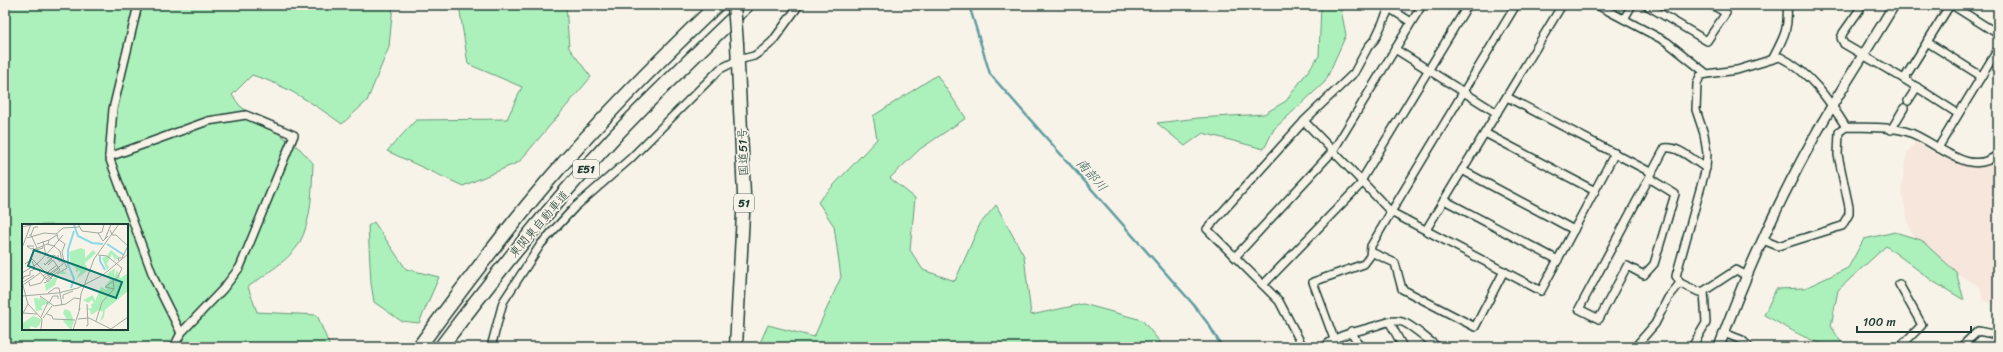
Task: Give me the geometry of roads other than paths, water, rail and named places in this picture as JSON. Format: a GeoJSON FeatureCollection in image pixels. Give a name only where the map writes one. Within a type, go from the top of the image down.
{"type":"FeatureCollection","features":[{"type":"Feature","properties":{"kind":"highway","name":"東関東自動車道"},"geometry":{"type":"LineString","coordinates":[[419,347],[499,240],[548,181],[588,136],[665,55],[717,5]]}},
{"type":"Feature","properties":{"kind":"highway","name":"国道51号"},"geometry":{"type":"LineString","coordinates":[[734,5],[744,195],[736,347]]}},
{"type":"Feature","properties":{"kind":"highway","name":"東関東自動車道"},"geometry":{"type":"LineString","coordinates":[[441,347],[494,277],[613,138],[690,59],[747,5]]}},
{"type":"Feature","properties":{"kind":"street"},"geometry":{"type":"LineString","coordinates":[[138,5],[113,109],[109,157],[155,281],[181,333]]}},
{"type":"Feature","properties":{"kind":"street"},"geometry":{"type":"LineString","coordinates":[[491,347],[503,302],[541,244],[575,207],[630,159],[720,69],[738,60],[754,56],[772,42],[799,5]]}},
{"type":"Feature","properties":{"kind":"street"},"geometry":{"type":"LineString","coordinates":[[1236,257],[1334,151],[1422,5]]}},
{"type":"Feature","properties":{"kind":"street"},"geometry":{"type":"LineString","coordinates":[[1263,285],[1361,182],[1468,5]]}},
{"type":"Feature","properties":{"kind":"street"},"geometry":{"type":"LineString","coordinates":[[1334,339],[1313,282],[1364,264],[1370,256],[1372,246],[1391,212],[1516,5]]}},
{"type":"Feature","properties":{"kind":"street"},"geometry":{"type":"LineString","coordinates":[[1426,230],[1562,5]]}},
{"type":"Feature","properties":{"kind":"street"},"geometry":{"type":"LineString","coordinates":[[1598,5],[1667,42],[1707,74]]}},
{"type":"Feature","properties":{"kind":"street"},"geometry":{"type":"LineString","coordinates":[[1624,19],[1632,5]]}},
{"type":"Feature","properties":{"kind":"street"},"geometry":{"type":"LineString","coordinates":[[1646,5],[1707,41],[1726,13],[1712,5]]}},
{"type":"Feature","properties":{"kind":"street"},"geometry":{"type":"LineString","coordinates":[[1773,58],[1786,34],[1788,23],[1786,5]]}},
{"type":"Feature","properties":{"kind":"street"},"geometry":{"type":"LineString","coordinates":[[1859,5],[1860,9],[1841,38],[1844,44],[1904,79],[1957,113]]}},
{"type":"Feature","properties":{"kind":"street"},"geometry":{"type":"LineString","coordinates":[[1719,347],[1747,276],[1799,165],[1832,106],[1894,5]]}},
{"type":"Feature","properties":{"kind":"street"},"geometry":{"type":"LineString","coordinates":[[1904,79],[1951,5],[1998,34]]}},
{"type":"Feature","properties":{"kind":"street"},"geometry":{"type":"LineString","coordinates":[[1303,347],[1278,301],[1207,229],[1304,121],[1354,73],[1368,47],[1376,38],[1387,7],[1411,22]]}},
{"type":"Feature","properties":{"kind":"street"},"geometry":{"type":"LineString","coordinates":[[1928,42],[1981,76]]}},
{"type":"Feature","properties":{"kind":"street"},"geometry":{"type":"LineString","coordinates":[[1395,49],[1497,113]]}},
{"type":"Feature","properties":{"kind":"street"},"geometry":{"type":"LineString","coordinates":[[1938,148],[1957,113],[1998,49]]}},
{"type":"Feature","properties":{"kind":"street"},"geometry":{"type":"LineString","coordinates":[[1747,276],[1736,270],[1704,291],[1699,292],[1680,283],[1676,276],[1706,168],[1707,153],[1704,134],[1696,110],[1697,84],[1700,76],[1737,70],[1780,57],[1795,64],[1805,72],[1832,106],[1846,127]]}},
{"type":"Feature","properties":{"kind":"street"},"geometry":{"type":"LineString","coordinates":[[1891,130],[1917,88]]}},
{"type":"Feature","properties":{"kind":"street"},"geometry":{"type":"LineString","coordinates":[[1507,96],[1615,153],[1650,176],[1675,194],[1654,264],[1644,275],[1627,266],[1599,319],[1579,308],[1650,176],[1665,148],[1671,147],[1706,168]]}},
{"type":"Feature","properties":{"kind":"street"},"geometry":{"type":"LineString","coordinates":[[109,157],[208,121],[246,115],[294,135],[240,267],[223,288],[181,333],[174,347]]}},
{"type":"Feature","properties":{"kind":"street"},"geometry":{"type":"LineString","coordinates":[[1304,121],[1391,212],[1541,291],[1615,153]]}},
{"type":"Feature","properties":{"kind":"street"},"geometry":{"type":"LineString","coordinates":[[1763,240],[1778,246],[1842,226],[1849,214],[1849,207],[1838,155],[1839,132],[1846,127],[1908,132],[1964,161],[1976,162],[1986,160],[1998,154]]}},
{"type":"Feature","properties":{"kind":"street"},"geometry":{"type":"LineString","coordinates":[[1485,133],[1595,191]]}},
{"type":"Feature","properties":{"kind":"street"},"geometry":{"type":"LineString","coordinates":[[1462,170],[1574,230]]}},
{"type":"Feature","properties":{"kind":"street"},"geometry":{"type":"LineString","coordinates":[[1444,200],[1558,260]]}},
{"type":"Feature","properties":{"kind":"street"},"geometry":{"type":"LineString","coordinates":[[1371,252],[1395,263],[1402,289],[1475,327],[1504,272]]}},
{"type":"Feature","properties":{"kind":"street"},"geometry":{"type":"LineString","coordinates":[[1635,347],[1655,324],[1668,298],[1680,283]]}},
{"type":"Feature","properties":{"kind":"street"},"geometry":{"type":"LineString","coordinates":[[1898,284],[1922,325],[1901,347]]}},
{"type":"Feature","properties":{"kind":"street"},"geometry":{"type":"LineString","coordinates":[[1692,347],[1706,322],[1704,291]]}},
{"type":"Feature","properties":{"kind":"street"},"geometry":{"type":"LineString","coordinates":[[1324,347],[1334,339],[1351,332],[1389,321],[1405,322],[1438,347]]}},
{"type":"Feature","properties":{"kind":"street"},"geometry":{"type":"LineString","coordinates":[[1389,321],[1404,347]]}},
{"type":"Feature","properties":{"kind":"street"},"geometry":{"type":"LineString","coordinates":[[1962,347],[1978,331],[1998,335]]}},
{"type":"Feature","properties":{"kind":"street"},"geometry":{"type":"LineString","coordinates":[[1351,332],[1360,347]]}},
{"type":"Feature","properties":{"kind":"street"},"geometry":{"type":"LineString","coordinates":[[1724,333],[1742,340],[1749,347]]}},
{"type":"Feature","properties":{"kind":"waterway","name":"南部川"},"geometry":{"type":"LineString","coordinates":[[969,5],[990,74],[1193,304],[1209,325],[1222,347]]}}]}
